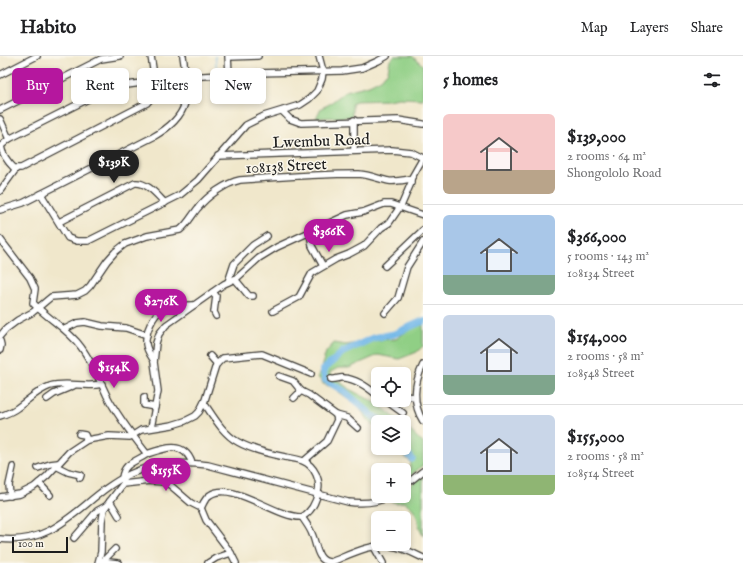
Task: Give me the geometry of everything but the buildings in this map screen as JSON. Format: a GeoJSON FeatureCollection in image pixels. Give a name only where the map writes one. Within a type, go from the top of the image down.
{"type":"FeatureCollection","features":[{"type":"Feature","properties":{"kind":"street"},"geometry":{"type":"LineString","coordinates":[[0,75],[37,56]]}},
{"type":"Feature","properties":{"kind":"street"},"geometry":{"type":"LineString","coordinates":[[0,110],[101,58],[120,56]]}},
{"type":"Feature","properties":{"kind":"street"},"geometry":{"type":"LineString","coordinates":[[151,56],[152,68]]}},
{"type":"Feature","properties":{"kind":"street"},"geometry":{"type":"LineString","coordinates":[[183,56],[185,68]]}},
{"type":"Feature","properties":{"kind":"street"},"geometry":{"type":"LineString","coordinates":[[229,68],[228,56],[258,56]]}},
{"type":"Feature","properties":{"kind":"street"},"geometry":{"type":"LineString","coordinates":[[41,194],[68,238],[74,241],[85,242],[165,203],[198,180],[246,125],[264,116],[304,103],[313,96],[319,87],[323,72],[319,56]]}},
{"type":"Feature","properties":{"kind":"street"},"geometry":{"type":"LineString","coordinates":[[266,73],[342,71],[362,68],[387,56]]}},
{"type":"Feature","properties":{"kind":"street"},"geometry":{"type":"LineString","coordinates":[[16,169],[9,162],[1,146],[10,138],[108,88],[137,84]]}},
{"type":"Feature","properties":{"kind":"street"},"geometry":{"type":"LineString","coordinates":[[0,191],[16,169],[21,168],[69,144],[145,104]]}},
{"type":"Feature","properties":{"kind":"street"},"geometry":{"type":"LineString","coordinates":[[0,210],[23,203],[153,137],[170,126],[180,114],[185,104]]}},
{"type":"Feature","properties":{"kind":"street"},"geometry":{"type":"LineString","coordinates":[[282,111],[290,120],[301,123],[354,120],[398,120],[423,124]]}},
{"type":"Feature","properties":{"kind":"street"},"geometry":{"type":"LineString","coordinates":[[0,119],[10,138]]}},
{"type":"Feature","properties":{"kind":"street"},"geometry":{"type":"LineString","coordinates":[[354,120],[354,151]]}},
{"type":"Feature","properties":{"kind":"street","name":"Lwembu Road"},"geometry":{"type":"LineString","coordinates":[[218,156],[354,151],[401,151],[411,152],[423,158]]}},
{"type":"Feature","properties":{"kind":"street"},"geometry":{"type":"LineString","coordinates":[[273,311],[298,297],[309,276],[323,266],[364,246],[391,221],[423,158]]}},
{"type":"Feature","properties":{"kind":"street","name":"108138 Street"},"geometry":{"type":"LineString","coordinates":[[38,308],[51,298],[77,295],[86,291],[115,252],[125,244],[163,233],[179,233],[203,202],[222,187],[240,180],[360,174],[374,176],[389,181],[411,179]]}},
{"type":"Feature","properties":{"kind":"street"},"geometry":{"type":"LineString","coordinates":[[59,222],[135,183],[145,185],[165,203]]}},
{"type":"Feature","properties":{"kind":"street"},"geometry":{"type":"LineString","coordinates":[[151,428],[158,389],[154,362],[156,343],[161,330],[168,323],[228,282],[235,279],[260,257],[291,239],[347,215],[389,204],[423,215]]}},
{"type":"Feature","properties":{"kind":"street"},"geometry":{"type":"LineString","coordinates":[[385,266],[423,230]]}},
{"type":"Feature","properties":{"kind":"street"},"geometry":{"type":"LineString","coordinates":[[310,231],[312,246],[323,266]]}},
{"type":"Feature","properties":{"kind":"street"},"geometry":{"type":"LineString","coordinates":[[228,282],[234,264],[253,245],[266,236]]}},
{"type":"Feature","properties":{"kind":"street"},"geometry":{"type":"LineString","coordinates":[[0,239],[30,278],[35,289],[33,302],[76,340],[88,356],[113,406],[132,435],[147,454]]}},
{"type":"Feature","properties":{"kind":"street"},"geometry":{"type":"LineString","coordinates":[[385,313],[396,301],[407,267],[423,242]]}},
{"type":"Feature","properties":{"kind":"street"},"geometry":{"type":"LineString","coordinates":[[235,279],[250,296],[254,296]]}},
{"type":"Feature","properties":{"kind":"street"},"geometry":{"type":"LineString","coordinates":[[213,292],[216,296],[214,312],[216,316]]}},
{"type":"Feature","properties":{"kind":"street"},"geometry":{"type":"LineString","coordinates":[[154,362],[146,347],[147,335],[153,320],[161,310],[169,307],[194,305]]}},
{"type":"Feature","properties":{"kind":"street"},"geometry":{"type":"LineString","coordinates":[[0,336],[6,329],[18,320],[38,308]]}},
{"type":"Feature","properties":{"kind":"street"},"geometry":{"type":"LineString","coordinates":[[65,329],[77,323],[85,322],[102,326],[126,328],[147,335]]}},
{"type":"Feature","properties":{"kind":"street"},"geometry":{"type":"LineString","coordinates":[[0,341],[0,350]]}},
{"type":"Feature","properties":{"kind":"street"},"geometry":{"type":"LineString","coordinates":[[0,498],[27,490],[39,483],[69,452],[87,440],[109,436],[128,437],[141,430],[169,426],[185,421],[197,414],[204,403],[217,364],[224,358],[259,353],[311,374]]}},
{"type":"Feature","properties":{"kind":"street"},"geometry":{"type":"LineString","coordinates":[[210,356],[217,364]]}},
{"type":"Feature","properties":{"kind":"street"},"geometry":{"type":"LineString","coordinates":[[423,365],[417,381],[415,397],[418,411],[423,421]]}},
{"type":"Feature","properties":{"kind":"street"},"geometry":{"type":"LineString","coordinates":[[279,376],[293,381],[301,391],[309,395],[336,415],[347,418],[358,428]]}},
{"type":"Feature","properties":{"kind":"street"},"geometry":{"type":"LineString","coordinates":[[331,379],[348,379],[362,385],[371,391]]}},
{"type":"Feature","properties":{"kind":"street"},"geometry":{"type":"LineString","coordinates":[[417,381],[423,383]]}},
{"type":"Feature","properties":{"kind":"street"},"geometry":{"type":"LineString","coordinates":[[0,416],[16,409],[47,388],[64,384],[93,386],[102,384]]}},
{"type":"Feature","properties":{"kind":"street"},"geometry":{"type":"LineString","coordinates":[[47,399],[61,390],[74,385]]}},
{"type":"Feature","properties":{"kind":"street"},"geometry":{"type":"LineString","coordinates":[[294,398],[301,391]]}},
{"type":"Feature","properties":{"kind":"street"},"geometry":{"type":"LineString","coordinates":[[144,397],[144,405],[155,407]]}},
{"type":"Feature","properties":{"kind":"street"},"geometry":{"type":"LineString","coordinates":[[411,397],[415,397]]}},
{"type":"Feature","properties":{"kind":"street"},"geometry":{"type":"LineString","coordinates":[[201,508],[209,496],[216,492],[226,492],[242,496],[287,515],[302,517],[309,513],[318,495],[319,487],[318,478],[304,461],[277,455],[237,442],[221,428],[204,403]]}},
{"type":"Feature","properties":{"kind":"street"},"geometry":{"type":"LineString","coordinates":[[395,407],[403,413]]}},
{"type":"Feature","properties":{"kind":"street"},"geometry":{"type":"LineString","coordinates":[[304,461],[327,441],[337,420],[336,415]]}},
{"type":"Feature","properties":{"kind":"street"},"geometry":{"type":"LineString","coordinates":[[79,434],[85,434],[87,440]]}},
{"type":"Feature","properties":{"kind":"street"},"geometry":{"type":"LineString","coordinates":[[101,561],[103,517],[108,504],[124,481],[124,471],[127,466],[147,454],[176,447],[188,454],[192,463]]}},
{"type":"Feature","properties":{"kind":"street"},"geometry":{"type":"LineString","coordinates":[[0,539],[13,540],[26,538],[46,533],[57,528],[106,488],[124,481],[135,472],[153,466],[192,463],[222,468],[318,495],[358,504],[372,503]]}},
{"type":"Feature","properties":{"kind":"street"},"geometry":{"type":"LineString","coordinates":[[38,468],[50,464],[57,465],[68,472],[81,477]]}},
{"type":"Feature","properties":{"kind":"street"},"geometry":{"type":"LineString","coordinates":[[10,496],[9,485],[13,467]]}},
{"type":"Feature","properties":{"kind":"street"},"geometry":{"type":"LineString","coordinates":[[411,480],[423,471]]}},
{"type":"Feature","properties":{"kind":"street"},"geometry":{"type":"LineString","coordinates":[[124,481],[150,480],[166,483],[201,508],[206,520],[236,563]]}},
{"type":"Feature","properties":{"kind":"street"},"geometry":{"type":"LineString","coordinates":[[39,483],[50,495]]}},
{"type":"Feature","properties":{"kind":"street"},"geometry":{"type":"LineString","coordinates":[[108,504],[120,516]]}},
{"type":"Feature","properties":{"kind":"street"},"geometry":{"type":"LineString","coordinates":[[74,538],[98,511],[108,504]]}},
{"type":"Feature","properties":{"kind":"street"},"geometry":{"type":"LineString","coordinates":[[302,517],[312,534],[320,557],[324,562],[331,562],[371,548]]}},
{"type":"Feature","properties":{"kind":"street"},"geometry":{"type":"LineString","coordinates":[[101,561],[115,549]]}},
{"type":"Feature","properties":{"kind":"street"},"geometry":{"type":"LineString","coordinates":[[376,551],[383,563]]}},
{"type":"Feature","properties":{"kind":"street"},"geometry":{"type":"LineString","coordinates":[[406,551],[423,558]]}},
{"type":"Feature","properties":{"kind":"street"},"geometry":{"type":"LineString","coordinates":[[208,563],[216,558],[231,554]]}},
{"type":"Feature","properties":{"kind":"street"},"geometry":{"type":"LineString","coordinates":[[101,561],[118,563]]}},
{"type":"Feature","properties":{"kind":"green space"},"geometry":{"type":"Polygon","coordinates":[[[394,56],[412,56],[423,65],[423,99],[399,98],[388,100],[356,101],[352,103],[352,117],[316,118],[321,108],[328,105],[346,91],[369,85],[381,79],[388,71],[390,60],[394,56]]]}},
{"type":"Feature","properties":{"kind":"green space"},"geometry":{"type":"Polygon","coordinates":[[[423,319],[423,346],[417,352],[399,359],[378,355],[349,368],[338,368],[329,373],[349,389],[371,400],[371,407],[381,407],[392,415],[371,415],[371,423],[357,405],[332,387],[323,384],[318,377],[326,352],[334,343],[346,345],[375,340],[396,339],[423,319]]]}},
{"type":"Feature","properties":{"kind":"green space"},"geometry":{"type":"Polygon","coordinates":[[[411,432],[423,443],[423,465],[411,475],[411,463],[404,455],[411,455],[411,432]]]}},
{"type":"Feature","properties":{"kind":"green space"},"geometry":{"type":"Polygon","coordinates":[[[423,475],[423,536],[413,509],[406,503],[411,503],[411,485],[423,475]]]}},
{"type":"Feature","properties":{"kind":"waterway"},"geometry":{"type":"LineString","coordinates":[[215,56],[216,68]]}},
{"type":"Feature","properties":{"kind":"waterway"},"geometry":{"type":"LineString","coordinates":[[372,415],[344,391],[325,380],[323,370],[343,352],[373,338],[394,334],[423,321]]}},
{"type":"Feature","properties":{"kind":"waterway"},"geometry":{"type":"LineString","coordinates":[[409,455],[412,459]]}}]}
